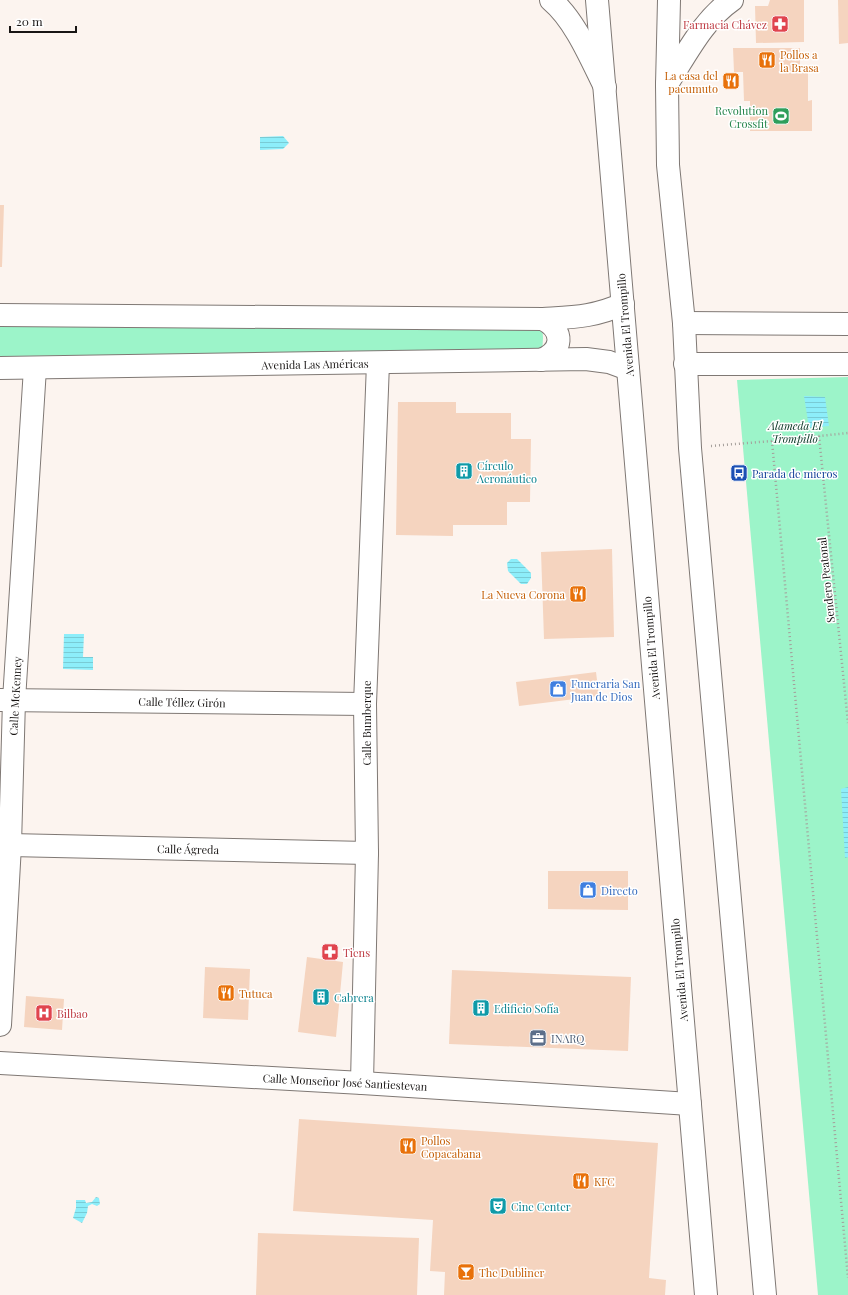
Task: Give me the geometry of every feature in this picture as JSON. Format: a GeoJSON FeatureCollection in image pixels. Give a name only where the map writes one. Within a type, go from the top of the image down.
{"type":"FeatureCollection","features":[{"type":"Feature","properties":{"kind":"street"},"geometry":{"type":"LineString","coordinates":[[551,0],[558,6],[579,36],[605,87]]}},
{"type":"Feature","properties":{"kind":"street","name":"Avenida El Trompillo"},"geometry":{"type":"LineString","coordinates":[[597,0],[706,1295]]}},
{"type":"Feature","properties":{"kind":"street"},"geometry":{"type":"LineString","coordinates":[[670,0],[667,85],[668,165],[684,323],[690,448],[765,1295]]}},
{"type":"Feature","properties":{"kind":"street"},"geometry":{"type":"LineString","coordinates":[[667,85],[700,33],[724,5],[732,0]]}},
{"type":"Feature","properties":{"kind":"street"},"geometry":{"type":"LineString","coordinates":[[0,315],[543,319],[584,317],[606,311],[623,304]]}},
{"type":"Feature","properties":{"kind":"street"},"geometry":{"type":"LineString","coordinates":[[684,323],[839,324],[848,311]]}},
{"type":"Feature","properties":{"kind":"street"},"geometry":{"type":"LineString","coordinates":[[540,360],[550,357],[556,350],[559,340],[557,331],[551,324],[543,319]]}},
{"type":"Feature","properties":{"kind":"street","name":"Avenida Las Américas"},"geometry":{"type":"LineString","coordinates":[[0,368],[586,359],[609,362],[628,369]]}},
{"type":"Feature","properties":{"kind":"street","name":"Calle Bumberque"},"geometry":{"type":"LineString","coordinates":[[362,1082],[367,853],[365,704],[378,363]]}},
{"type":"Feature","properties":{"kind":"street"},"geometry":{"type":"LineString","coordinates":[[685,364],[848,364]]}},
{"type":"Feature","properties":{"kind":"street","name":"Calle McKenney"},"geometry":{"type":"LineString","coordinates":[[0,1025],[10,845],[7,700],[35,368]]}},
{"type":"Feature","properties":{"kind":"street","name":"Calle Téllez Girón"},"geometry":{"type":"LineString","coordinates":[[7,700],[365,704]]}},
{"type":"Feature","properties":{"kind":"street","name":"Calle Ágreda"},"geometry":{"type":"LineString","coordinates":[[10,845],[367,853]]}},
{"type":"Feature","properties":{"kind":"street","name":"Calle Monseñor José Santiestevan"},"geometry":{"type":"LineString","coordinates":[[0,1063],[362,1082],[690,1104]]}},
{"type":"Feature","properties":{"kind":"path"},"geometry":{"type":"LineString","coordinates":[[690,448],[848,433]]}},
{"type":"Feature","properties":{"kind":"path","name":"Sendero Peatonal"},"geometry":{"type":"LineString","coordinates":[[820,436],[848,723]]}},
{"type":"Feature","properties":{"kind":"path"},"geometry":{"type":"LineString","coordinates":[[772,441],[848,1278]]}},
{"type":"Feature","properties":{"kind":"green space"},"geometry":{"type":"Polygon","coordinates":[[[0,321],[542,324],[543,338],[542,354],[0,356],[0,321]]]}},
{"type":"Feature","properties":{"kind":"green space","name":"Alameda El Trompillo"},"geometry":{"type":"Polygon","coordinates":[[[848,377],[848,1295],[818,1295],[737,380],[848,377]]]}},
{"type":"Feature","properties":{"kind":"water"},"geometry":{"type":"Polygon","coordinates":[[[283,136],[289,143],[283,149],[260,150],[260,137],[283,136]]]}},
{"type":"Feature","properties":{"kind":"water"},"geometry":{"type":"Polygon","coordinates":[[[804,396],[825,397],[829,426],[809,428],[804,396]]]}},
{"type":"Feature","properties":{"kind":"water"},"geometry":{"type":"Polygon","coordinates":[[[511,559],[517,559],[531,573],[531,578],[527,584],[521,584],[508,571],[507,563],[511,559]]]}},
{"type":"Feature","properties":{"kind":"water"},"geometry":{"type":"Polygon","coordinates":[[[64,634],[84,634],[83,657],[93,657],[93,670],[63,669],[64,634]]]}},
{"type":"Feature","properties":{"kind":"water"},"geometry":{"type":"Polygon","coordinates":[[[848,787],[848,857],[845,858],[841,789],[848,787]]]}},
{"type":"Feature","properties":{"kind":"water"},"geometry":{"type":"Polygon","coordinates":[[[96,1197],[99,1198],[100,1204],[97,1206],[92,1204],[88,1206],[87,1213],[82,1223],[73,1218],[76,1208],[76,1200],[85,1200],[86,1203],[92,1202],[96,1197]]]}},
{"type":"Feature","properties":{"kind":"building","name":"Farmacia Chávez"},"geometry":{"type":"Polygon","coordinates":[[[770,0],[804,0],[804,42],[756,43],[755,6],[768,6],[770,0]]]}},
{"type":"Feature","properties":{"kind":"building"},"geometry":{"type":"Polygon","coordinates":[[[838,0],[848,0],[848,43],[839,44],[838,0]]]}},
{"type":"Feature","properties":{"kind":"building"},"geometry":{"type":"Polygon","coordinates":[[[733,48],[800,48],[800,72],[808,72],[808,101],[812,100],[812,131],[750,131],[750,101],[744,101],[743,72],[734,72],[733,48]]]}},
{"type":"Feature","properties":{"kind":"building"},"geometry":{"type":"Polygon","coordinates":[[[0,205],[4,205],[2,267],[0,267],[0,205]]]}},
{"type":"Feature","properties":{"kind":"building","name":"Círculo Aeronáutico"},"geometry":{"type":"Polygon","coordinates":[[[398,402],[456,402],[456,413],[511,413],[511,439],[531,439],[530,502],[507,502],[507,525],[453,525],[453,536],[396,535],[398,402]]]}},
{"type":"Feature","properties":{"kind":"building","name":"La Nueva Corona"},"geometry":{"type":"Polygon","coordinates":[[[612,549],[614,637],[544,639],[541,552],[612,549]]]}},
{"type":"Feature","properties":{"kind":"building","name":"Funeraria San Juan de Dios"},"geometry":{"type":"Polygon","coordinates":[[[596,672],[599,696],[519,706],[516,682],[596,672]]]}},
{"type":"Feature","properties":{"kind":"building","name":"Directo"},"geometry":{"type":"Polygon","coordinates":[[[548,871],[628,871],[628,910],[548,909],[548,871]]]}},
{"type":"Feature","properties":{"kind":"building","name":"Cabrera"},"geometry":{"type":"Polygon","coordinates":[[[307,957],[343,962],[336,1037],[298,1032],[307,957]]]}},
{"type":"Feature","properties":{"kind":"building","name":"Tutuca"},"geometry":{"type":"Polygon","coordinates":[[[205,967],[250,969],[248,1020],[203,1018],[205,967]]]}},
{"type":"Feature","properties":{"kind":"building"},"geometry":{"type":"Polygon","coordinates":[[[452,970],[631,977],[628,1051],[449,1044],[452,970]]]}},
{"type":"Feature","properties":{"kind":"building","name":"Bilbao"},"geometry":{"type":"Polygon","coordinates":[[[26,996],[64,999],[62,1030],[24,1027],[26,996]]]}},
{"type":"Feature","properties":{"kind":"building","name":"Cine Center"},"geometry":{"type":"Polygon","coordinates":[[[299,1119],[658,1143],[649,1278],[666,1280],[665,1295],[444,1295],[445,1272],[430,1271],[433,1220],[293,1211],[299,1119]]]}},
{"type":"Feature","properties":{"kind":"building"},"geometry":{"type":"Polygon","coordinates":[[[258,1233],[419,1238],[417,1295],[256,1295],[258,1233]]]}},
{"type":"Feature","properties":{"kind":"place","name":"Farmacia Chávez"},"geometry":{"type":"Point","coordinates":[780,24]}},
{"type":"Feature","properties":{"kind":"place","name":"Pollos a la Brasa"},"geometry":{"type":"Point","coordinates":[767,60]}},
{"type":"Feature","properties":{"kind":"place","name":"La casa del pacumuto"},"geometry":{"type":"Point","coordinates":[731,81]}},
{"type":"Feature","properties":{"kind":"place","name":"Revolution Crossfit"},"geometry":{"type":"Point","coordinates":[781,116]}},
{"type":"Feature","properties":{"kind":"place","name":"Círculo Aeronáutico"},"geometry":{"type":"Point","coordinates":[464,471]}},
{"type":"Feature","properties":{"kind":"place","name":"Parada de micros"},"geometry":{"type":"Point","coordinates":[739,473]}},
{"type":"Feature","properties":{"kind":"place","name":"La Nueva Corona"},"geometry":{"type":"Point","coordinates":[578,594]}},
{"type":"Feature","properties":{"kind":"place","name":"Funeraria San Juan de Dios"},"geometry":{"type":"Point","coordinates":[558,689]}},
{"type":"Feature","properties":{"kind":"place","name":"Directo"},"geometry":{"type":"Point","coordinates":[588,890]}},
{"type":"Feature","properties":{"kind":"place","name":"Tiens"},"geometry":{"type":"Point","coordinates":[330,952]}},
{"type":"Feature","properties":{"kind":"place","name":"Tutuca"},"geometry":{"type":"Point","coordinates":[226,993]}},
{"type":"Feature","properties":{"kind":"place","name":"Cabrera"},"geometry":{"type":"Point","coordinates":[321,997]}},
{"type":"Feature","properties":{"kind":"place","name":"Edificio Sofía"},"geometry":{"type":"Point","coordinates":[481,1008]}},
{"type":"Feature","properties":{"kind":"place","name":"Bilbao"},"geometry":{"type":"Point","coordinates":[44,1013]}},
{"type":"Feature","properties":{"kind":"place","name":"INARQ"},"geometry":{"type":"Point","coordinates":[538,1038]}},
{"type":"Feature","properties":{"kind":"place","name":"Pollos Copacabana"},"geometry":{"type":"Point","coordinates":[408,1146]}},
{"type":"Feature","properties":{"kind":"place","name":"KFC"},"geometry":{"type":"Point","coordinates":[581,1181]}},
{"type":"Feature","properties":{"kind":"place","name":"Cine Center"},"geometry":{"type":"Point","coordinates":[498,1206]}},
{"type":"Feature","properties":{"kind":"place","name":"The Dubliner"},"geometry":{"type":"Point","coordinates":[466,1272]}}]}
